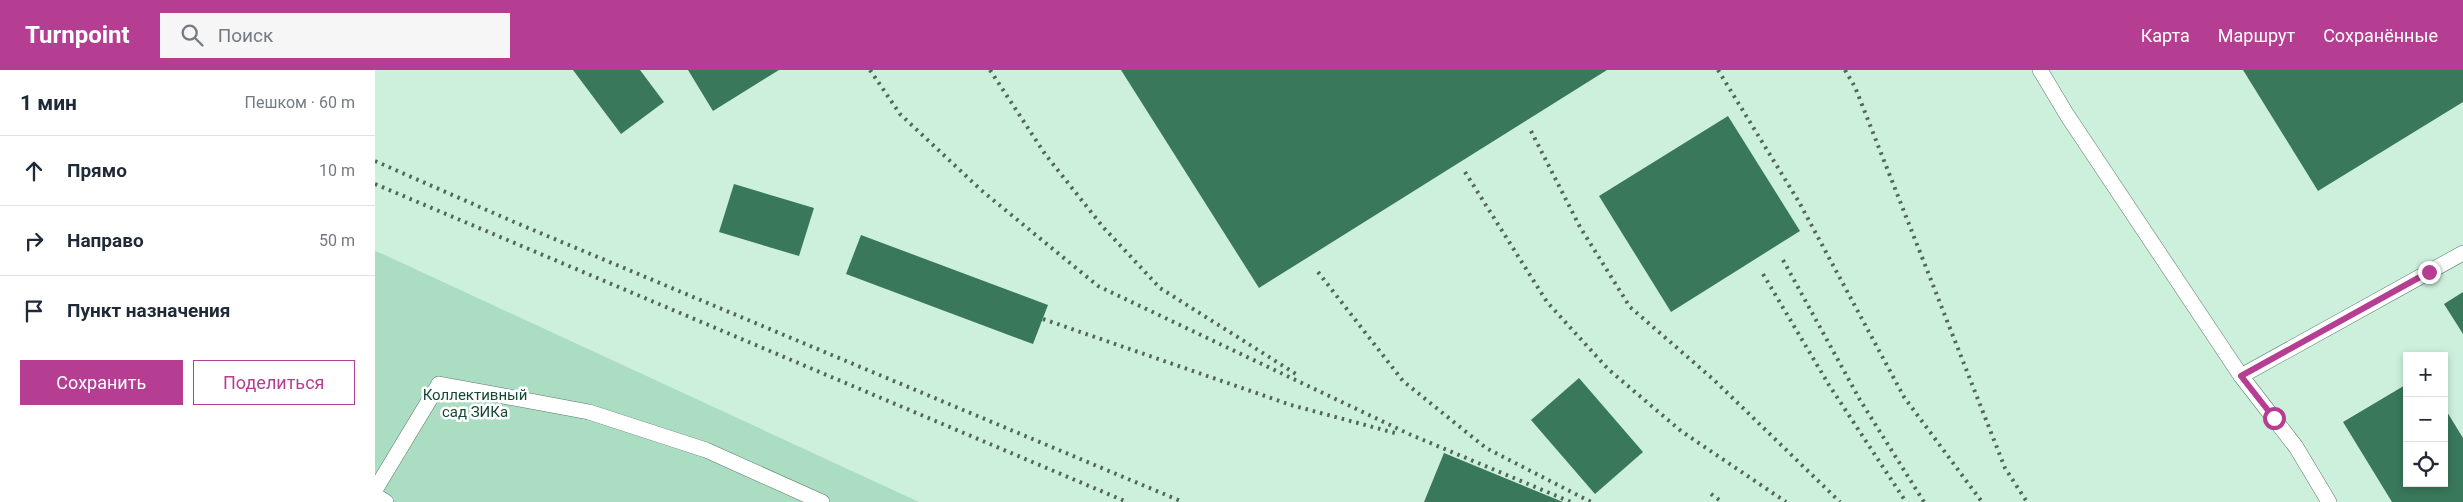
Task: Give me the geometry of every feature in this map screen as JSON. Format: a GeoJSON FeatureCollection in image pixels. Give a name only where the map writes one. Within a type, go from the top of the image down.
{"type":"FeatureCollection","features":[{"type":"Feature","properties":{"kind":"lane"},"geometry":{"type":"LineString","coordinates":[[2040,70],[2067,115],[2241,376],[2296,447],[2329,502]]}},
{"type":"Feature","properties":{"kind":"lane"},"geometry":{"type":"LineString","coordinates":[[2241,376],[2463,253]]}},
{"type":"Feature","properties":{"kind":"lane"},"geometry":{"type":"LineString","coordinates":[[375,490],[439,384],[589,412],[706,450],[822,502]]}},
{"type":"Feature","properties":{"kind":"lane"},"geometry":{"type":"LineString","coordinates":[[375,495],[386,502]]}},
{"type":"Feature","properties":{"kind":"green space","name":"Коллективный сад ЗИКа"},"geometry":{"type":"Polygon","coordinates":[[[375,251],[387,256],[919,502],[375,502],[375,251]]]}},
{"type":"Feature","properties":{"kind":"building"},"geometry":{"type":"Polygon","coordinates":[[[573,70],[640,70],[664,102],[621,134],[573,70]]]}},
{"type":"Feature","properties":{"kind":"building"},"geometry":{"type":"Polygon","coordinates":[[[688,70],[779,70],[713,111],[688,70]]]}},
{"type":"Feature","properties":{"kind":"building"},"geometry":{"type":"Polygon","coordinates":[[[1121,70],[1607,70],[1259,288],[1121,70]]]}},
{"type":"Feature","properties":{"kind":"building"},"geometry":{"type":"Polygon","coordinates":[[[2243,70],[2463,70],[2463,102],[2318,191],[2243,70]]]}},
{"type":"Feature","properties":{"kind":"building"},"geometry":{"type":"Polygon","coordinates":[[[1728,116],[1800,231],[1671,312],[1599,196],[1728,116]]]}},
{"type":"Feature","properties":{"kind":"building"},"geometry":{"type":"Polygon","coordinates":[[[734,184],[814,208],[799,256],[719,232],[734,184]]]}},
{"type":"Feature","properties":{"kind":"building"},"geometry":{"type":"Polygon","coordinates":[[[861,235],[1048,305],[1033,344],[846,274],[861,235]]]}},
{"type":"Feature","properties":{"kind":"building"},"geometry":{"type":"Polygon","coordinates":[[[2463,292],[2463,334],[2444,304],[2463,292]]]}},
{"type":"Feature","properties":{"kind":"building"},"geometry":{"type":"Polygon","coordinates":[[[1579,378],[1643,452],[1595,494],[1531,420],[1579,378]]]}},
{"type":"Feature","properties":{"kind":"building"},"geometry":{"type":"Polygon","coordinates":[[[2403,386],[2403,487],[2448,487],[2448,414],[2463,438],[2463,502],[2392,502],[2343,422],[2403,386]]]}},
{"type":"Feature","properties":{"kind":"building"},"geometry":{"type":"Polygon","coordinates":[[[1444,453],[1563,502],[1424,502],[1444,453]]]}},
{"type":"Feature","properties":{"kind":"railway"},"geometry":{"type":"LineString","coordinates":[[870,70],[900,114],[981,190],[1098,286],[1409,434],[1571,502]]}},
{"type":"Feature","properties":{"kind":"railway"},"geometry":{"type":"LineString","coordinates":[[990,70],[1045,154],[1103,227],[1160,288],[1296,374]]}},
{"type":"Feature","properties":{"kind":"railway"},"geometry":{"type":"LineString","coordinates":[[1718,70],[1799,202],[1904,397],[1982,502]]}},
{"type":"Feature","properties":{"kind":"railway"},"geometry":{"type":"LineString","coordinates":[[1845,70],[1855,87],[2005,468],[2027,502]]}},
{"type":"Feature","properties":{"kind":"railway"},"geometry":{"type":"LineString","coordinates":[[1531,131],[1580,227],[1630,307],[1714,380],[1840,502]]}},
{"type":"Feature","properties":{"kind":"railway"},"geometry":{"type":"LineString","coordinates":[[375,161],[514,222],[1183,502]]}},
{"type":"Feature","properties":{"kind":"railway"},"geometry":{"type":"LineString","coordinates":[[1465,172],[1547,302],[1608,369],[1681,431],[1786,502]]}},
{"type":"Feature","properties":{"kind":"railway"},"geometry":{"type":"LineString","coordinates":[[375,184],[1127,502]]}},
{"type":"Feature","properties":{"kind":"railway"},"geometry":{"type":"LineString","coordinates":[[1783,260],[1860,400],[1924,502]]}},
{"type":"Feature","properties":{"kind":"railway"},"geometry":{"type":"LineString","coordinates":[[1318,272],[1403,381],[1486,448],[1591,502]]}},
{"type":"Feature","properties":{"kind":"railway"},"geometry":{"type":"LineString","coordinates":[[1763,274],[1829,385],[1906,502]]}},
{"type":"Feature","properties":{"kind":"railway"},"geometry":{"type":"LineString","coordinates":[[1043,319],[1291,405],[1395,433]]}},
{"type":"Feature","properties":{"kind":"railway"},"geometry":{"type":"LineString","coordinates":[[1711,494],[1722,502]]}},
{"type":"Feature","properties":{"kind":"route"},"geometry":{"type":"LineString","coordinates":[[2274,418],[2241,376],[2429,272]]}}]}
